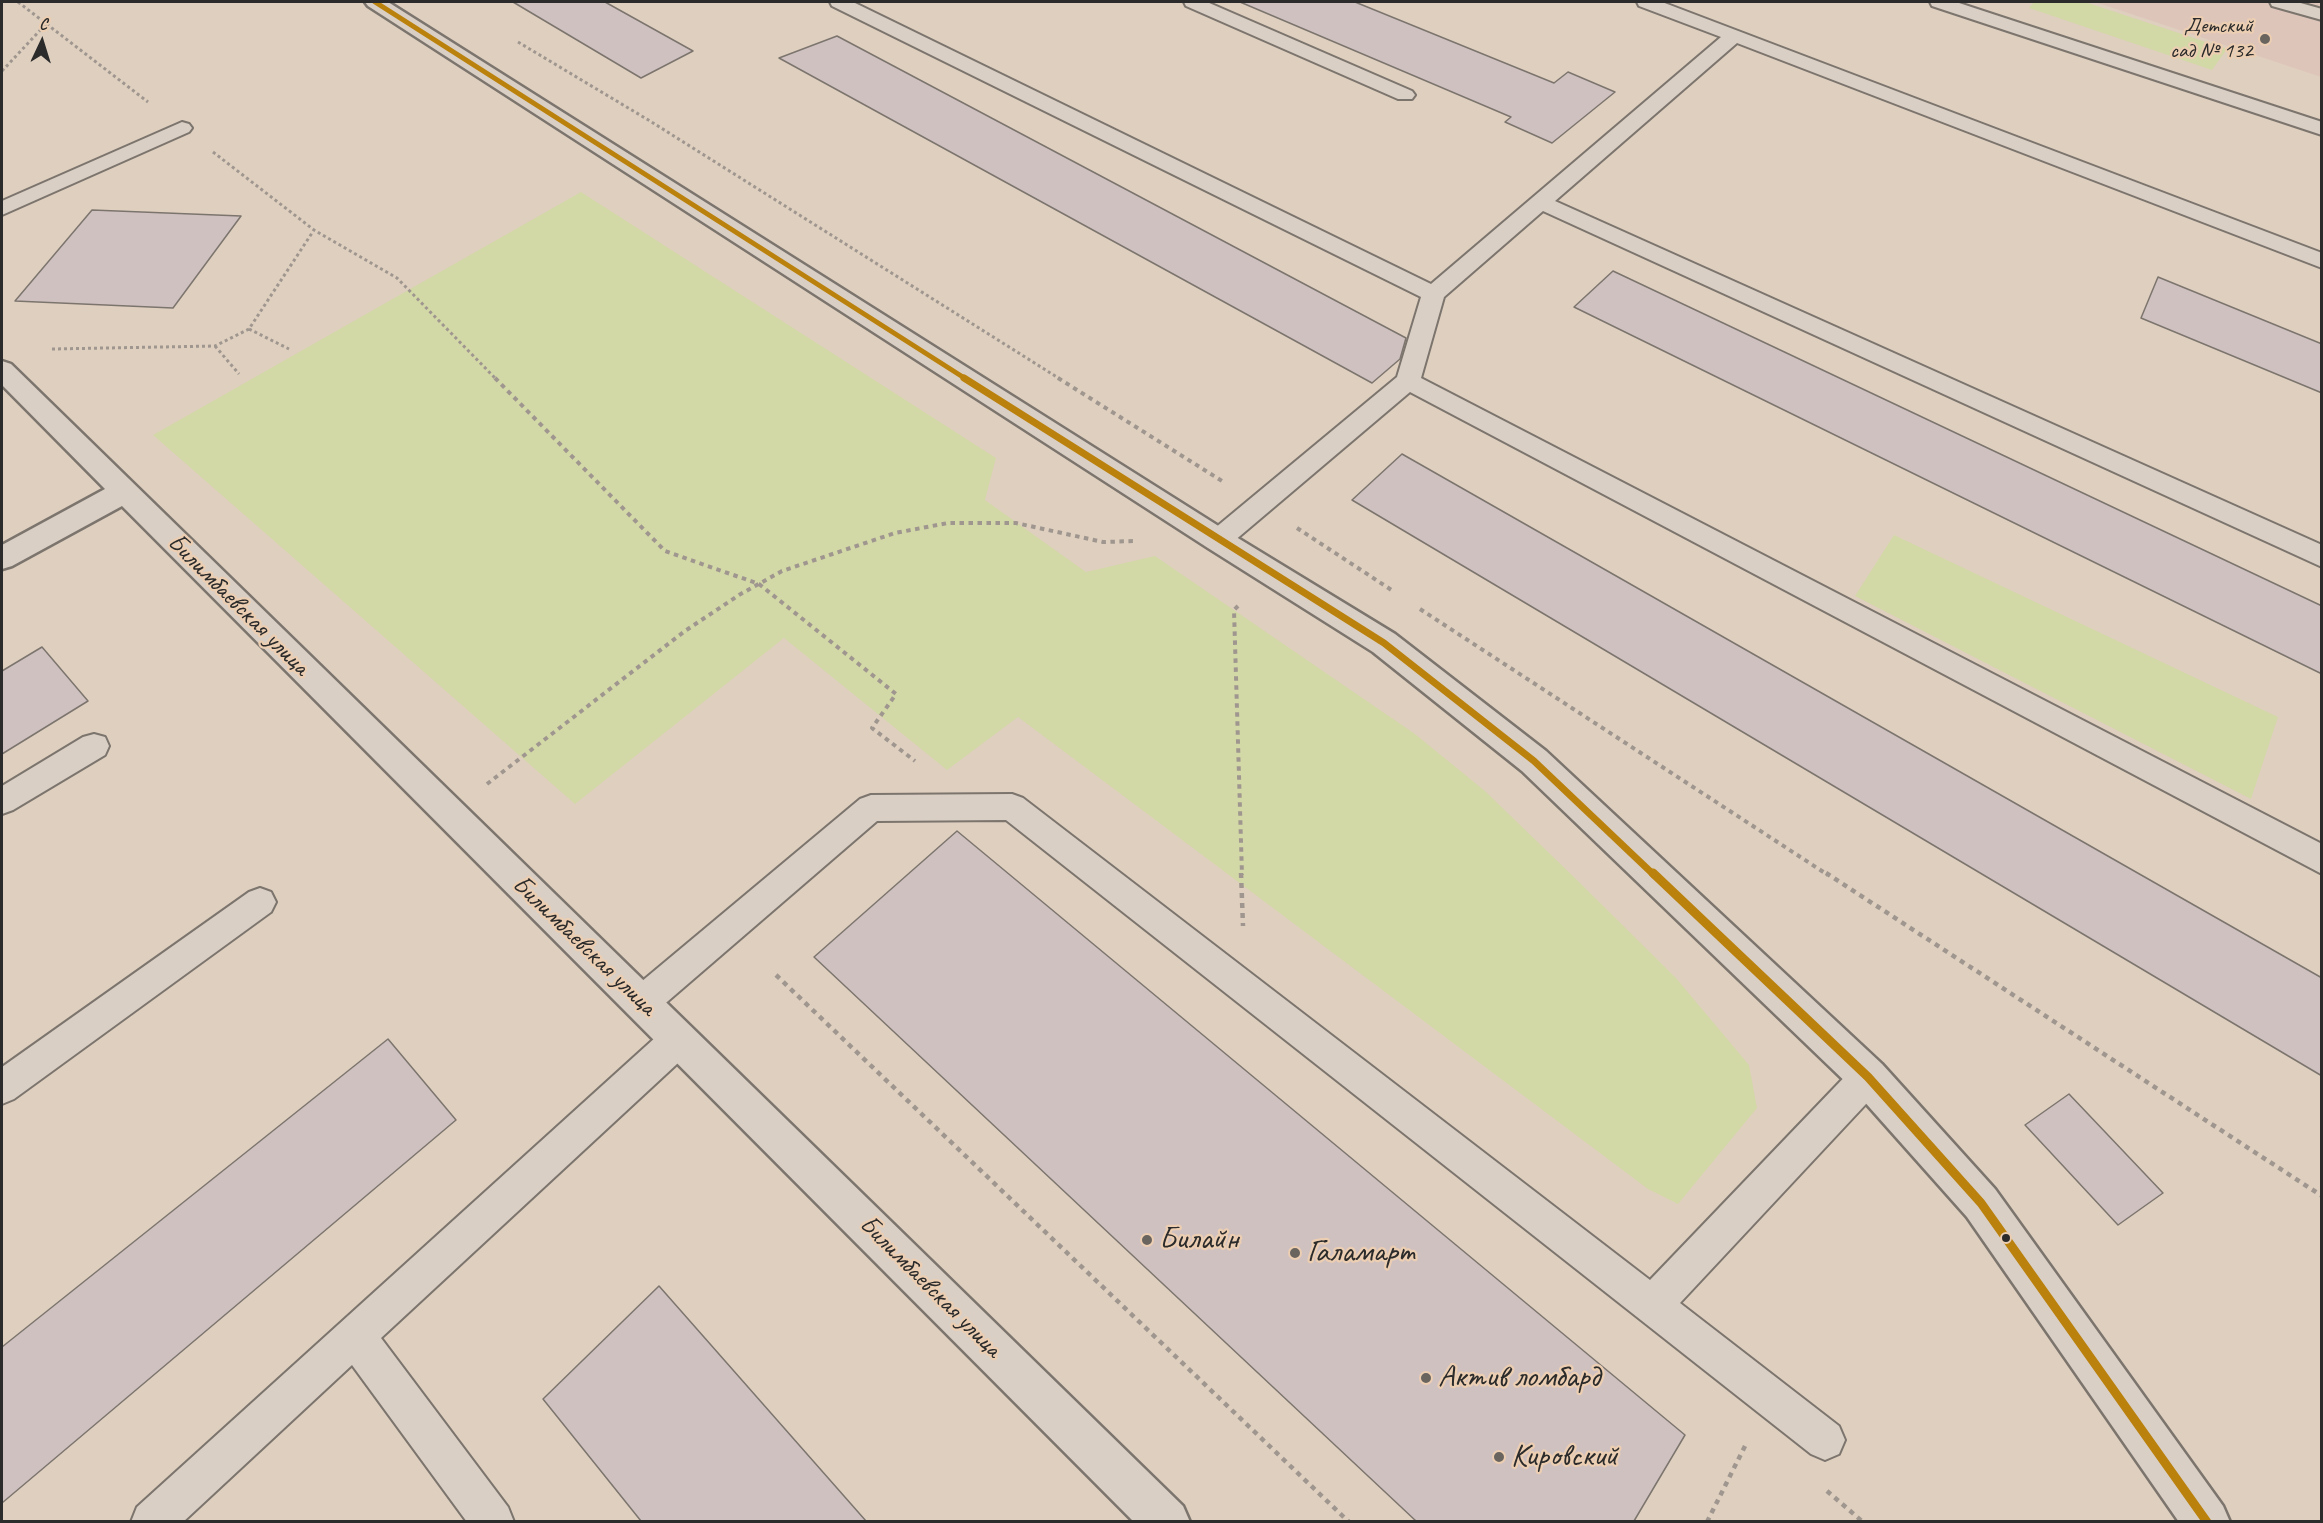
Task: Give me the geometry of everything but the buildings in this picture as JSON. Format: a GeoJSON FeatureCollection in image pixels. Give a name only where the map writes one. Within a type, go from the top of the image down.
{"type":"FeatureCollection","features":[{"type":"Feature","properties":{"kind":"main road"},"geometry":{"type":"LineString","coordinates":[[375,2],[1218,540],[1384,643],[1534,761],[1868,1077],[1981,1203],[2207,1521]]}},
{"type":"Feature","properties":{"kind":"main road","name":"Билимбаевская улица"},"geometry":{"type":"LineString","coordinates":[[2,370],[1167,1521]]}},
{"type":"Feature","properties":{"kind":"main road"},"geometry":{"type":"LineString","coordinates":[[2,558],[123,492]]}},
{"type":"Feature","properties":{"kind":"lane"},"geometry":{"type":"LineString","coordinates":[[1193,2],[1405,95]]}},
{"type":"Feature","properties":{"kind":"lane"},"geometry":{"type":"LineString","coordinates":[[1646,2],[2322,261]]}},
{"type":"Feature","properties":{"kind":"lane"},"geometry":{"type":"LineString","coordinates":[[1940,2],[2322,129]]}},
{"type":"Feature","properties":{"kind":"lane"},"geometry":{"type":"LineString","coordinates":[[2279,2],[2322,15]]}},
{"type":"Feature","properties":{"kind":"lane"},"geometry":{"type":"LineString","coordinates":[[852,4],[1433,294]]}},
{"type":"Feature","properties":{"kind":"lane"},"geometry":{"type":"LineString","coordinates":[[1218,540],[1408,381],[1433,294],[1734,36]]}},
{"type":"Feature","properties":{"kind":"lane"},"geometry":{"type":"LineString","coordinates":[[2,209],[110,153],[182,128]]}},
{"type":"Feature","properties":{"kind":"lane"},"geometry":{"type":"LineString","coordinates":[[1540,202],[2322,556]]}},
{"type":"Feature","properties":{"kind":"lane"},"geometry":{"type":"LineString","coordinates":[[1408,381],[2322,860]]}},
{"type":"Feature","properties":{"kind":"lane"},"geometry":{"type":"LineString","coordinates":[[2,801],[94,746]]}},
{"type":"Feature","properties":{"kind":"lane"},"geometry":{"type":"LineString","coordinates":[[641,1003],[871,808],[1012,807],[1825,1440]]}},
{"type":"Feature","properties":{"kind":"lane"},"geometry":{"type":"LineString","coordinates":[[2,1087],[260,902]]}},
{"type":"Feature","properties":{"kind":"lane"},"geometry":{"type":"LineString","coordinates":[[152,1521],[679,1039]]}},
{"type":"Feature","properties":{"kind":"lane"},"geometry":{"type":"LineString","coordinates":[[1652,1305],[1868,1077]]}},
{"type":"Feature","properties":{"kind":"lane"},"geometry":{"type":"LineString","coordinates":[[354,1335],[493,1521]]}},
{"type":"Feature","properties":{"kind":"path"},"geometry":{"type":"LineString","coordinates":[[2,71],[46,24]]}},
{"type":"Feature","properties":{"kind":"path"},"geometry":{"type":"LineString","coordinates":[[52,349],[214,346],[249,329],[314,230]]}},
{"type":"Feature","properties":{"kind":"path"},"geometry":{"type":"LineString","coordinates":[[397,278],[665,551],[759,584],[896,694],[872,728],[974,808]]}},
{"type":"Feature","properties":{"kind":"path"},"geometry":{"type":"LineString","coordinates":[[249,329],[290,349]]}},
{"type":"Feature","properties":{"kind":"path"},"geometry":{"type":"LineString","coordinates":[[214,346],[239,374]]}},
{"type":"Feature","properties":{"kind":"path"},"geometry":{"type":"LineString","coordinates":[[447,812],[523,758],[685,631],[782,571],[841,549],[896,533],[948,523],[1016,523],[1103,542],[1137,541]]}},
{"type":"Feature","properties":{"kind":"path"},"geometry":{"type":"LineString","coordinates":[[1245,988],[1234,610],[1313,539]]}},
{"type":"Feature","properties":{"kind":"path"},"geometry":{"type":"LineString","coordinates":[[776,975],[1349,1521]]}},
{"type":"Feature","properties":{"kind":"shaded area","name":"Детский сад № 132"},"geometry":{"type":"Polygon","coordinates":[[[2095,2],[2321,2],[2321,77],[2095,2]]]}},
{"type":"Feature","properties":{"kind":"green space"},"geometry":{"type":"Polygon","coordinates":[[[2034,2],[2085,2],[2227,49],[2212,70],[2029,8],[2034,2]]]}},
{"type":"Feature","properties":{"kind":"green space"},"geometry":{"type":"Polygon","coordinates":[[[581,192],[996,458],[985,500],[1086,572],[1155,556],[1415,734],[1485,791],[1676,978],[1749,1065],[1757,1108],[1678,1204],[1648,1189],[1018,717],[947,770],[784,638],[575,804],[153,435],[581,192]]]}},
{"type":"Feature","properties":{"kind":"green space"},"geometry":{"type":"Polygon","coordinates":[[[1894,535],[2278,717],[2251,799],[1855,596],[1894,535]]]}},
{"type":"Feature","properties":{"kind":"transit line"},"geometry":{"type":"LineString","coordinates":[[375,2],[1218,540],[1384,643],[1534,761],[1868,1077],[1981,1203],[2207,1522]]}},
{"type":"Feature","properties":{"kind":"place","name":"Детский сад № 132"},"geometry":{"type":"Point","coordinates":[2265,39]}},
{"type":"Feature","properties":{"kind":"place","name":"Билайн"},"geometry":{"type":"Point","coordinates":[1147,1240]}},
{"type":"Feature","properties":{"kind":"place","name":"Галамарт"},"geometry":{"type":"Point","coordinates":[1295,1253]}},
{"type":"Feature","properties":{"kind":"place","name":"Актив ломбард"},"geometry":{"type":"Point","coordinates":[1426,1378]}},
{"type":"Feature","properties":{"kind":"place","name":"Кировский"},"geometry":{"type":"Point","coordinates":[1499,1457]}}]}
